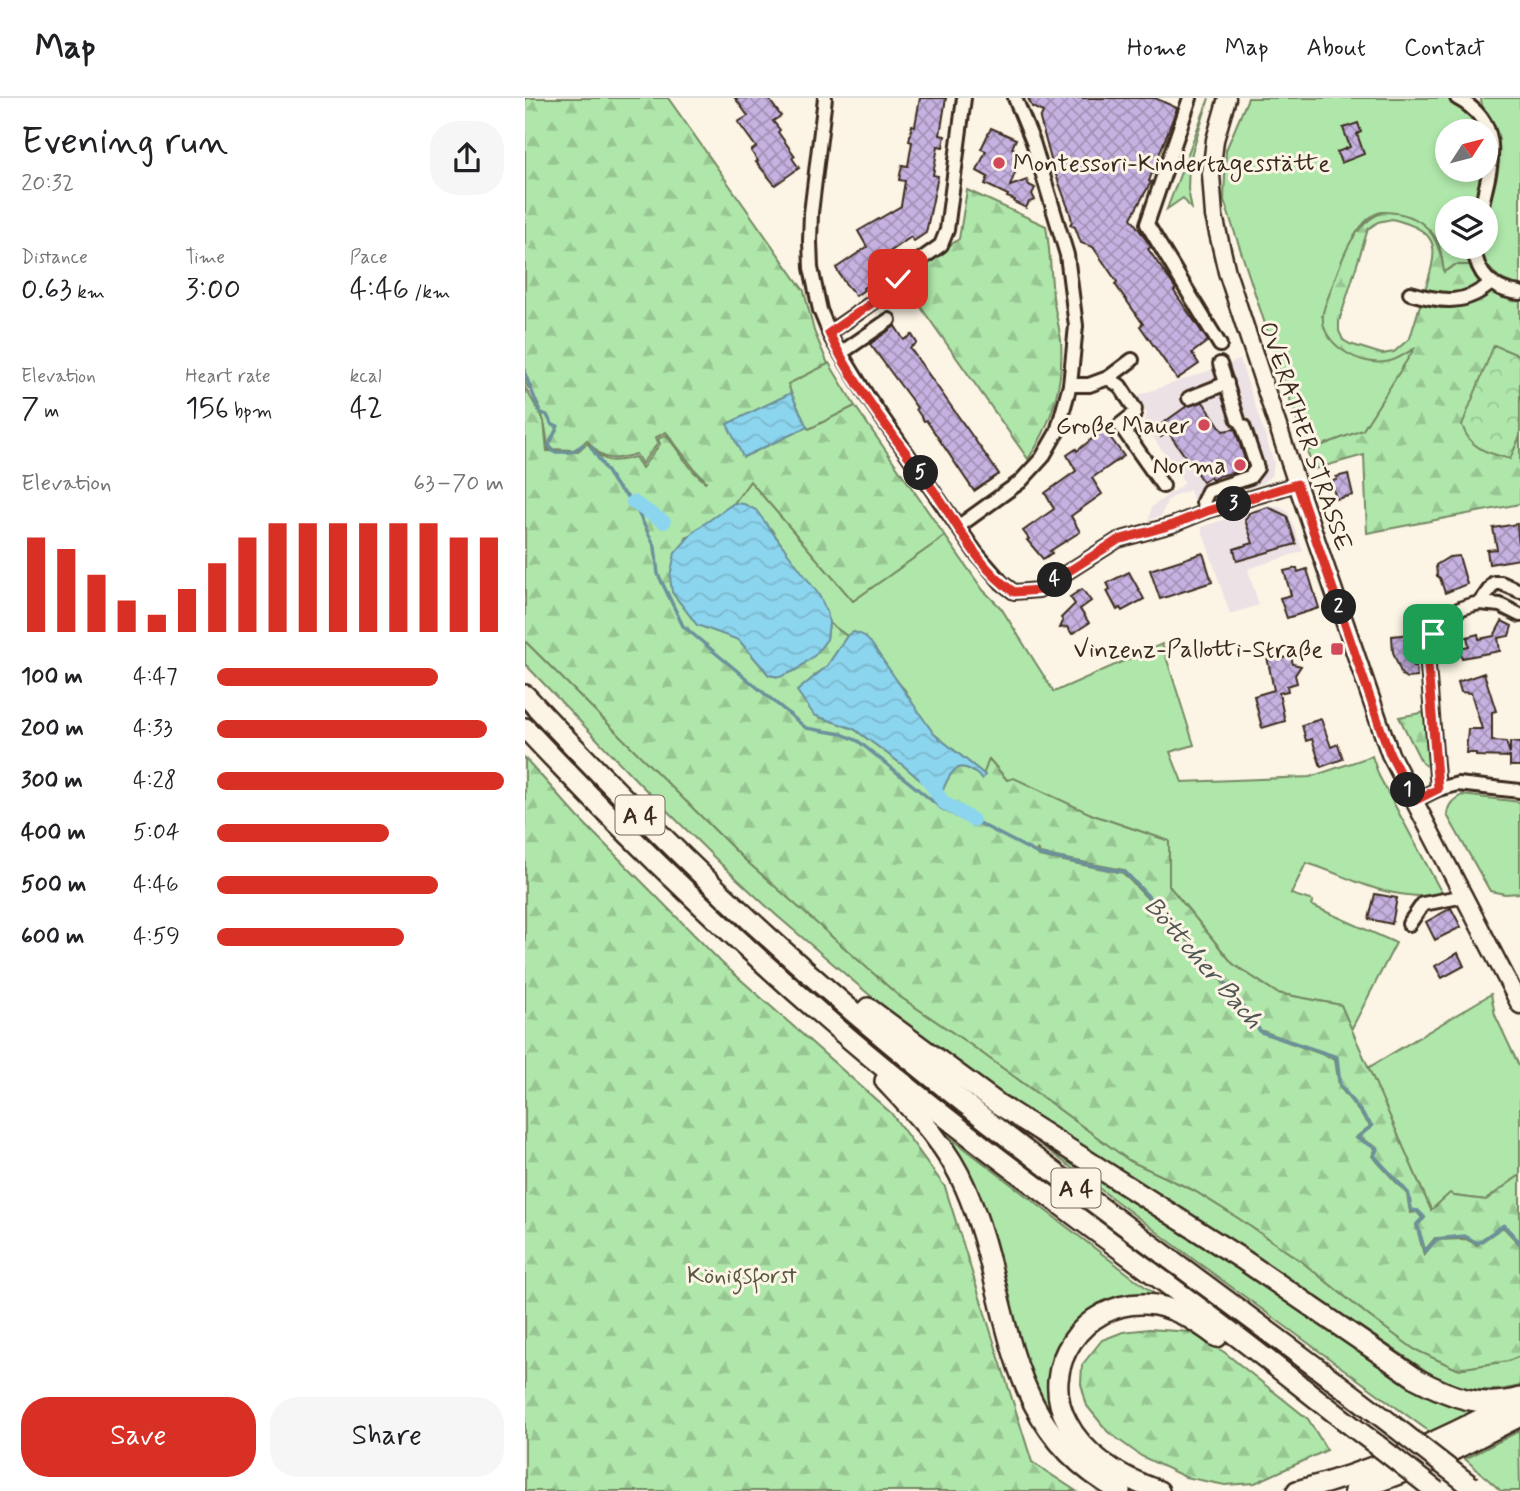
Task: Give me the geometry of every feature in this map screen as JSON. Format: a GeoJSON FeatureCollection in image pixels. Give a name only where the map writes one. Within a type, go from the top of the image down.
{"type":"FeatureCollection","features":[{"type":"Feature","properties":{"kind":"highway","name":"A 4"},"geometry":{"type":"LineString","coordinates":[[525,695],[651,826],[759,930],[873,1028],[996,1127],[1474,1488]]}},
{"type":"Feature","properties":{"kind":"highway","name":"A 4"},"geometry":{"type":"LineString","coordinates":[[525,728],[646,854],[832,1024],[996,1156],[1228,1329],[1436,1491]]}},
{"type":"Feature","properties":{"kind":"highway"},"geometry":{"type":"LineString","coordinates":[[759,930],[998,1104],[1252,1266],[1417,1379],[1464,1400],[1503,1403],[1520,1398]]}},
{"type":"Feature","properties":{"kind":"highway"},"geometry":{"type":"LineString","coordinates":[[832,1024],[932,1131],[964,1184],[987,1248],[1012,1353],[1028,1394],[1042,1420],[1083,1466],[1120,1491]]}},
{"type":"Feature","properties":{"kind":"highway"},"geometry":{"type":"LineString","coordinates":[[1159,1491],[1124,1476],[1102,1462],[1081,1443],[1063,1414],[1058,1385],[1064,1355],[1078,1331],[1103,1313],[1129,1304],[1147,1304],[1175,1312],[1203,1327],[1257,1366],[1330,1409]]}},
{"type":"Feature","properties":{"kind":"highway"},"geometry":{"type":"LineString","coordinates":[[1297,1491],[1328,1483],[1435,1442],[1520,1398]]}},
{"type":"Feature","properties":{"kind":"highway"},"geometry":{"type":"LineString","coordinates":[[1354,1491],[1430,1462],[1520,1416]]}},
{"type":"Feature","properties":{"kind":"main road","name":"OVERATHER STRASSE"},"geometry":{"type":"LineString","coordinates":[[1227,98],[1219,121],[1212,158],[1214,216],[1227,272],[1390,754],[1520,1004]]}},
{"type":"Feature","properties":{"kind":"street"},"geometry":{"type":"LineString","coordinates":[[825,98],[810,241],[811,268],[820,310],[829,333],[867,396],[991,573],[1014,592],[1039,590],[1118,540],[1297,484]]}},
{"type":"Feature","properties":{"kind":"street"},"geometry":{"type":"LineString","coordinates":[[829,333],[892,289],[909,268],[941,245],[947,230],[964,98]]}},
{"type":"Feature","properties":{"kind":"street"},"geometry":{"type":"LineString","coordinates":[[959,526],[1020,482],[1042,458],[1057,432],[1070,385],[1076,326],[1067,255],[1033,142],[1015,98]]}},
{"type":"Feature","properties":{"kind":"street"},"geometry":{"type":"LineString","coordinates":[[1190,98],[1146,224],[1220,345]]}},
{"type":"Feature","properties":{"kind":"street"},"geometry":{"type":"LineString","coordinates":[[1457,98],[1469,104],[1482,119],[1492,145],[1493,157],[1484,196]]}},
{"type":"Feature","properties":{"kind":"street"},"geometry":{"type":"LineString","coordinates":[[1475,259],[1476,265],[1492,282],[1504,290],[1520,293]]}},
{"type":"Feature","properties":{"kind":"street"},"geometry":{"type":"LineString","coordinates":[[1410,293],[1431,299],[1457,300],[1480,293],[1492,282]]}},
{"type":"Feature","properties":{"kind":"street"},"geometry":{"type":"LineString","coordinates":[[841,353],[890,320]]}},
{"type":"Feature","properties":{"kind":"street"},"geometry":{"type":"LineString","coordinates":[[1070,385],[1089,385],[1108,378],[1132,360]]}},
{"type":"Feature","properties":{"kind":"street"},"geometry":{"type":"LineString","coordinates":[[1207,511],[1203,502],[1208,491],[1250,477],[1257,468],[1220,364]]}},
{"type":"Feature","properties":{"kind":"street"},"geometry":{"type":"LineString","coordinates":[[1108,378],[1114,380],[1131,399],[1134,414],[1121,425],[1163,486]]}},
{"type":"Feature","properties":{"kind":"street"},"geometry":{"type":"LineString","coordinates":[[1189,398],[1227,383]]}},
{"type":"Feature","properties":{"kind":"street"},"geometry":{"type":"LineString","coordinates":[[1480,603],[1489,586],[1501,583],[1520,592]]}},
{"type":"Feature","properties":{"kind":"street"},"geometry":{"type":"LineString","coordinates":[[1438,789],[1428,652],[1433,634],[1440,622],[1466,606],[1480,603],[1500,605],[1520,615]]}},
{"type":"Feature","properties":{"kind":"street"},"geometry":{"type":"LineString","coordinates":[[1414,801],[1438,789],[1458,784],[1520,791]]}},
{"type":"Feature","properties":{"kind":"street"},"geometry":{"type":"LineString","coordinates":[[1409,924],[1423,904],[1465,896]]}},
{"type":"Feature","properties":{"kind":"shaded area"},"geometry":{"type":"Polygon","coordinates":[[[1240,360],[1274,462],[1272,475],[1261,484],[1195,505],[1190,490],[1177,494],[1167,501],[1161,516],[1149,520],[1151,507],[1185,483],[1143,423],[1147,414],[1136,396],[1240,360]]]}},
{"type":"Feature","properties":{"kind":"shaded area"},"geometry":{"type":"Polygon","coordinates":[[[1269,505],[1279,506],[1288,512],[1303,551],[1248,569],[1259,605],[1230,614],[1201,527],[1269,505]]]}},
{"type":"Feature","properties":{"kind":"green space"},"geometry":{"type":"Polygon","coordinates":[[[525,98],[668,98],[804,291],[814,331],[828,364],[788,384],[791,393],[728,424],[744,457],[855,406],[945,536],[853,601],[750,481],[734,503],[686,538],[672,592],[697,625],[739,640],[769,675],[779,677],[796,670],[827,639],[829,623],[847,636],[827,666],[814,676],[814,715],[854,729],[933,791],[943,789],[950,775],[958,768],[968,769],[982,778],[989,759],[1007,780],[1014,778],[1093,815],[1169,841],[1169,886],[1233,964],[1277,993],[1341,1005],[1431,1210],[1450,1193],[1454,1196],[1486,1200],[1520,1175],[1520,1242],[1503,1225],[1476,1243],[1465,1237],[1435,1238],[1425,1250],[1418,1225],[1425,1218],[1418,1210],[1412,1211],[1409,1193],[1375,1156],[1378,1148],[1358,1137],[1372,1126],[1340,1085],[1337,1057],[1260,1030],[1208,959],[1124,870],[1040,854],[1038,849],[1036,851],[1039,856],[1123,873],[1206,960],[1260,1032],[1335,1059],[1339,1086],[1370,1126],[1355,1138],[1376,1148],[1372,1156],[1407,1194],[1410,1213],[1417,1212],[1422,1218],[1416,1225],[1424,1255],[1436,1240],[1466,1239],[1477,1245],[1503,1227],[1520,1245],[1520,1356],[1508,1361],[1457,1369],[1414,1349],[1301,1261],[1193,1190],[1130,1161],[899,996],[743,858],[525,641],[525,387],[544,420],[525,383],[525,98]],[[544,422],[547,451],[577,452],[587,443],[598,455],[608,460],[635,457],[642,468],[660,444],[658,439],[666,435],[694,472],[706,481],[666,432],[655,438],[658,443],[642,464],[636,454],[620,458],[603,456],[587,440],[576,450],[548,449],[544,422]]]}},
{"type":"Feature","properties":{"kind":"green space"},"geometry":{"type":"Polygon","coordinates":[[[1209,98],[1189,163],[1188,189],[1192,210],[1183,198],[1167,209],[1209,98]]]}},
{"type":"Feature","properties":{"kind":"green space"},"geometry":{"type":"Polygon","coordinates":[[[1248,98],[1451,98],[1475,119],[1435,119],[1435,182],[1482,182],[1478,196],[1435,196],[1435,238],[1426,228],[1388,213],[1382,212],[1371,217],[1352,240],[1337,273],[1322,316],[1360,359],[1376,362],[1390,360],[1416,347],[1363,430],[1307,451],[1224,200],[1226,150],[1248,98]]]}},
{"type":"Feature","properties":{"kind":"green space"},"geometry":{"type":"Polygon","coordinates":[[[1481,98],[1520,98],[1520,285],[1499,277],[1484,259],[1498,259],[1498,196],[1492,196],[1496,182],[1498,182],[1499,155],[1498,119],[1487,119],[1481,98]]]}},
{"type":"Feature","properties":{"kind":"green space"},"geometry":{"type":"Polygon","coordinates":[[[967,190],[1046,226],[1053,297],[1061,340],[1060,371],[1050,418],[1028,459],[901,279],[959,239],[967,190]]]}},
{"type":"Feature","properties":{"kind":"green space"},"geometry":{"type":"Polygon","coordinates":[[[1384,212],[1410,217],[1428,228],[1434,237],[1435,259],[1442,259],[1444,272],[1455,265],[1472,265],[1485,286],[1520,298],[1520,504],[1367,533],[1364,455],[1314,469],[1307,451],[1363,430],[1414,349],[1389,361],[1365,361],[1335,344],[1324,326],[1324,309],[1344,255],[1364,224],[1384,212]],[[1392,219],[1378,222],[1368,229],[1339,322],[1343,340],[1382,354],[1394,352],[1410,338],[1421,302],[1433,304],[1424,293],[1432,265],[1432,244],[1420,230],[1392,219]]]}},
{"type":"Feature","properties":{"kind":"green space"},"geometry":{"type":"Polygon","coordinates":[[[1442,259],[1471,259],[1472,265],[1455,265],[1444,273],[1442,259]]]}},
{"type":"Feature","properties":{"kind":"green space"},"geometry":{"type":"Polygon","coordinates":[[[1494,345],[1520,356],[1520,436],[1510,459],[1480,449],[1470,440],[1462,425],[1494,345]]]}},
{"type":"Feature","properties":{"kind":"green space"},"geometry":{"type":"Polygon","coordinates":[[[829,363],[855,406],[808,430],[787,384],[829,363]]]}},
{"type":"Feature","properties":{"kind":"green space"},"geometry":{"type":"Polygon","coordinates":[[[750,481],[853,601],[945,536],[983,590],[1001,608],[1054,692],[1162,644],[1194,745],[1170,752],[1182,782],[1310,777],[1372,756],[1379,776],[1444,897],[1386,892],[1306,863],[1291,894],[1313,901],[1311,905],[1396,943],[1351,1030],[1340,1005],[1277,993],[1233,964],[1169,886],[1169,841],[1093,815],[1007,780],[990,760],[985,775],[934,734],[920,717],[905,690],[854,632],[847,636],[829,623],[827,612],[771,529],[734,503],[750,481]]]}},
{"type":"Feature","properties":{"kind":"green space"},"geometry":{"type":"Polygon","coordinates":[[[525,641],[743,858],[899,996],[1130,1161],[1193,1190],[1301,1261],[1414,1349],[1457,1369],[1508,1361],[1520,1356],[1520,1386],[1476,1390],[1434,1376],[1199,1219],[1013,1103],[893,1015],[776,915],[640,784],[525,664],[525,641]]]}},
{"type":"Feature","properties":{"kind":"green space"},"geometry":{"type":"Polygon","coordinates":[[[1426,712],[1431,768],[1422,763],[1399,717],[1426,712]]]}},
{"type":"Feature","properties":{"kind":"green space","name":"Königsforst"},"geometry":{"type":"Polygon","coordinates":[[[525,758],[578,817],[722,963],[891,1113],[945,1187],[1032,1462],[1076,1491],[525,1491],[525,758]]]}},
{"type":"Feature","properties":{"kind":"green space"},"geometry":{"type":"Polygon","coordinates":[[[1462,795],[1520,802],[1520,893],[1490,891],[1447,815],[1451,803],[1462,795]]]}},
{"type":"Feature","properties":{"kind":"green space"},"geometry":{"type":"Polygon","coordinates":[[[1491,994],[1495,1015],[1520,1068],[1520,1175],[1486,1200],[1454,1196],[1431,1210],[1368,1068],[1491,994]]]}},
{"type":"Feature","properties":{"kind":"green space"},"geometry":{"type":"Polygon","coordinates":[[[1004,1117],[1252,1271],[1482,1407],[1430,1432],[1004,1117]]]}},
{"type":"Feature","properties":{"kind":"green space"},"geometry":{"type":"Polygon","coordinates":[[[934,1125],[1165,1302],[1080,1323],[1059,1418],[1147,1491],[1133,1491],[1097,1470],[1040,1405],[934,1125]]]}},
{"type":"Feature","properties":{"kind":"green space"},"geometry":{"type":"Polygon","coordinates":[[[1149,1329],[1190,1332],[1224,1352],[1308,1419],[1327,1450],[1255,1483],[1225,1485],[1185,1477],[1141,1456],[1108,1432],[1087,1406],[1081,1384],[1082,1365],[1102,1340],[1123,1332],[1149,1329]]]}},
{"type":"Feature","properties":{"kind":"green space"},"geometry":{"type":"Polygon","coordinates":[[[1519,1431],[1520,1491],[1501,1491],[1465,1459],[1519,1431]]]}},
{"type":"Feature","properties":{"kind":"water"},"geometry":{"type":"Polygon","coordinates":[[[791,393],[807,427],[743,457],[727,424],[791,393]]]}},
{"type":"Feature","properties":{"kind":"water"},"geometry":{"type":"Polygon","coordinates":[[[734,503],[756,510],[819,595],[827,612],[827,639],[815,655],[796,670],[780,677],[769,675],[739,640],[697,625],[672,592],[670,576],[675,553],[694,531],[734,503]]]}},
{"type":"Feature","properties":{"kind":"water"},"geometry":{"type":"Polygon","coordinates":[[[854,632],[863,635],[871,643],[934,734],[985,775],[982,779],[969,769],[958,768],[950,775],[943,790],[933,791],[854,729],[814,715],[797,691],[827,666],[847,636],[854,632]]]}},
{"type":"Feature","properties":{"kind":"building"},"geometry":{"type":"Polygon","coordinates":[[[735,98],[768,98],[781,116],[773,121],[795,156],[792,158],[799,168],[775,185],[756,162],[758,161],[751,151],[756,147],[738,122],[748,116],[735,98]]]}},
{"type":"Feature","properties":{"kind":"building"},"geometry":{"type":"Polygon","coordinates":[[[920,98],[946,98],[940,135],[945,136],[943,147],[938,146],[933,175],[938,176],[926,233],[914,241],[911,237],[884,256],[892,270],[863,288],[856,296],[836,268],[867,247],[858,231],[901,206],[905,181],[899,180],[902,165],[908,166],[912,142],[909,141],[920,98]]]}},
{"type":"Feature","properties":{"kind":"building"},"geometry":{"type":"Polygon","coordinates":[[[1028,98],[1155,98],[1177,108],[1149,181],[1151,182],[1131,218],[1151,247],[1148,249],[1176,289],[1174,291],[1208,341],[1192,353],[1199,364],[1177,379],[1140,326],[1143,324],[1093,247],[1081,243],[1075,227],[1070,225],[1070,213],[1053,167],[1040,119],[1043,112],[1032,107],[1028,98]]]}},
{"type":"Feature","properties":{"kind":"building"},"geometry":{"type":"Polygon","coordinates":[[[1358,123],[1361,132],[1357,134],[1364,154],[1341,163],[1337,152],[1350,147],[1343,128],[1358,123]]]}},
{"type":"Feature","properties":{"kind":"building","name":"Montessori-Kindertagesstätte"},"geometry":{"type":"Polygon","coordinates":[[[991,128],[1016,139],[1012,148],[1017,150],[1015,154],[1021,157],[1010,186],[1027,180],[1029,185],[1035,188],[1032,194],[1035,200],[1029,202],[1026,208],[1007,197],[1008,195],[985,184],[988,177],[977,171],[986,151],[981,149],[991,128]]]}},
{"type":"Feature","properties":{"kind":"building"},"geometry":{"type":"Polygon","coordinates":[[[895,326],[904,340],[912,335],[917,343],[910,348],[999,474],[974,491],[870,344],[895,326]]]}},
{"type":"Feature","properties":{"kind":"building"},"geometry":{"type":"Polygon","coordinates":[[[1203,402],[1223,431],[1235,429],[1247,466],[1245,470],[1212,480],[1210,477],[1203,482],[1168,432],[1161,437],[1156,428],[1187,406],[1203,402]]]}},
{"type":"Feature","properties":{"kind":"building"},"geometry":{"type":"Polygon","coordinates":[[[1104,429],[1124,456],[1092,478],[1102,494],[1071,516],[1080,532],[1050,551],[1052,553],[1043,559],[1023,531],[1054,509],[1045,493],[1076,471],[1067,455],[1076,449],[1077,451],[1104,429]]]}},
{"type":"Feature","properties":{"kind":"building"},"geometry":{"type":"Polygon","coordinates":[[[1348,474],[1353,495],[1336,499],[1331,481],[1348,474]]]}},
{"type":"Feature","properties":{"kind":"building"},"geometry":{"type":"Polygon","coordinates":[[[1268,507],[1287,516],[1296,544],[1237,561],[1234,549],[1253,543],[1245,520],[1249,513],[1268,507]]]}},
{"type":"Feature","properties":{"kind":"building"},"geometry":{"type":"Polygon","coordinates":[[[1517,524],[1520,559],[1489,564],[1487,550],[1497,549],[1493,528],[1517,524]]]}},
{"type":"Feature","properties":{"kind":"building"},"geometry":{"type":"Polygon","coordinates":[[[1203,553],[1212,582],[1160,599],[1150,570],[1203,553]]]}},
{"type":"Feature","properties":{"kind":"building"},"geometry":{"type":"Polygon","coordinates":[[[1459,556],[1467,584],[1445,593],[1437,576],[1436,565],[1449,557],[1459,556]]]}},
{"type":"Feature","properties":{"kind":"building"},"geometry":{"type":"Polygon","coordinates":[[[1297,568],[1298,572],[1307,569],[1319,608],[1287,618],[1280,598],[1291,595],[1284,571],[1297,568]]]}},
{"type":"Feature","properties":{"kind":"building"},"geometry":{"type":"Polygon","coordinates":[[[1129,572],[1144,599],[1122,611],[1120,608],[1117,610],[1107,591],[1110,589],[1107,583],[1129,572]]]}},
{"type":"Feature","properties":{"kind":"building"},"geometry":{"type":"Polygon","coordinates":[[[1082,589],[1091,601],[1080,609],[1089,623],[1072,634],[1067,627],[1060,628],[1063,621],[1061,618],[1075,604],[1070,597],[1082,589]]]}},
{"type":"Feature","properties":{"kind":"building"},"geometry":{"type":"Polygon","coordinates":[[[1502,621],[1512,626],[1509,636],[1498,638],[1500,651],[1462,658],[1459,648],[1469,646],[1467,637],[1478,634],[1479,639],[1494,636],[1502,621]]]}},
{"type":"Feature","properties":{"kind":"building"},"geometry":{"type":"Polygon","coordinates":[[[1411,634],[1417,677],[1407,678],[1402,675],[1393,652],[1392,636],[1411,634]]]}},
{"type":"Feature","properties":{"kind":"building"},"geometry":{"type":"Polygon","coordinates":[[[1278,649],[1280,659],[1291,656],[1293,664],[1301,666],[1295,675],[1297,683],[1287,686],[1288,691],[1279,693],[1285,721],[1262,728],[1254,696],[1274,690],[1266,652],[1278,649]]]}},
{"type":"Feature","properties":{"kind":"building"},"geometry":{"type":"Polygon","coordinates":[[[1484,673],[1496,711],[1492,712],[1492,741],[1506,742],[1510,754],[1510,742],[1520,743],[1520,766],[1510,766],[1510,757],[1466,753],[1468,729],[1482,729],[1471,693],[1461,692],[1458,682],[1484,673]]]}},
{"type":"Feature","properties":{"kind":"building"},"geometry":{"type":"Polygon","coordinates":[[[1321,719],[1331,747],[1338,744],[1343,759],[1321,767],[1312,739],[1306,741],[1302,725],[1321,719]]]}},
{"type":"Feature","properties":{"kind":"building"},"geometry":{"type":"Polygon","coordinates":[[[1375,894],[1397,898],[1392,924],[1369,919],[1375,894]]]}},
{"type":"Feature","properties":{"kind":"building"},"geometry":{"type":"Polygon","coordinates":[[[1451,908],[1461,927],[1435,940],[1426,922],[1451,908]]]}},
{"type":"Feature","properties":{"kind":"building"},"geometry":{"type":"Polygon","coordinates":[[[1458,953],[1464,966],[1442,978],[1435,966],[1458,953]]]}},
{"type":"Feature","properties":{"kind":"waterway","name":"Böttcher Bach"},"geometry":{"type":"LineString","coordinates":[[525,374],[540,412],[547,415],[552,425],[558,426],[549,445],[554,452],[571,452],[583,445]]}},
{"type":"Feature","properties":{"kind":"waterway","name":"Böttcher Bach"},"geometry":{"type":"LineString","coordinates":[[591,447],[617,487],[633,502],[655,547],[658,574],[683,626],[806,728],[842,734],[858,741],[941,808],[958,817],[973,820],[1040,855],[1125,872],[1210,962],[1261,1032],[1337,1057],[1340,1085],[1372,1126],[1357,1138],[1377,1149],[1374,1156],[1408,1193],[1411,1210],[1418,1211],[1424,1217],[1417,1224],[1425,1252],[1437,1239],[1464,1236],[1478,1243],[1504,1225],[1520,1243]]}},
{"type":"Feature","properties":{"kind":"waterway","name":"Böttcher Bach"},"geometry":{"type":"LineString","coordinates":[[633,502],[664,522]]}},
{"type":"Feature","properties":{"kind":"waterway","name":"Böttcher Bach"},"geometry":{"type":"LineString","coordinates":[[926,777],[943,802],[973,820]]}},
{"type":"Feature","properties":{"kind":"place","name":"Montessori-Kindertagesstätte"},"geometry":{"type":"Point","coordinates":[999,163]}},
{"type":"Feature","properties":{"kind":"place","name":"Große Mauer"},"geometry":{"type":"Point","coordinates":[1204,425]}},
{"type":"Feature","properties":{"kind":"place","name":"Norma"},"geometry":{"type":"Point","coordinates":[1240,465]}},
{"type":"Feature","properties":{"kind":"place","name":"Vinzenz-Pallotti-Straße"},"geometry":{"type":"Point","coordinates":[1337,649]}},
{"type":"Feature","properties":{"kind":"route"},"geometry":{"type":"LineString","coordinates":[[898,279],[892,289],[829,333],[867,396],[976,553],[991,573],[1014,592],[1039,590],[1118,540],[1297,484],[1380,727],[1390,754],[1414,801],[1438,789],[1428,666],[1428,652],[1433,634]]}}]}
